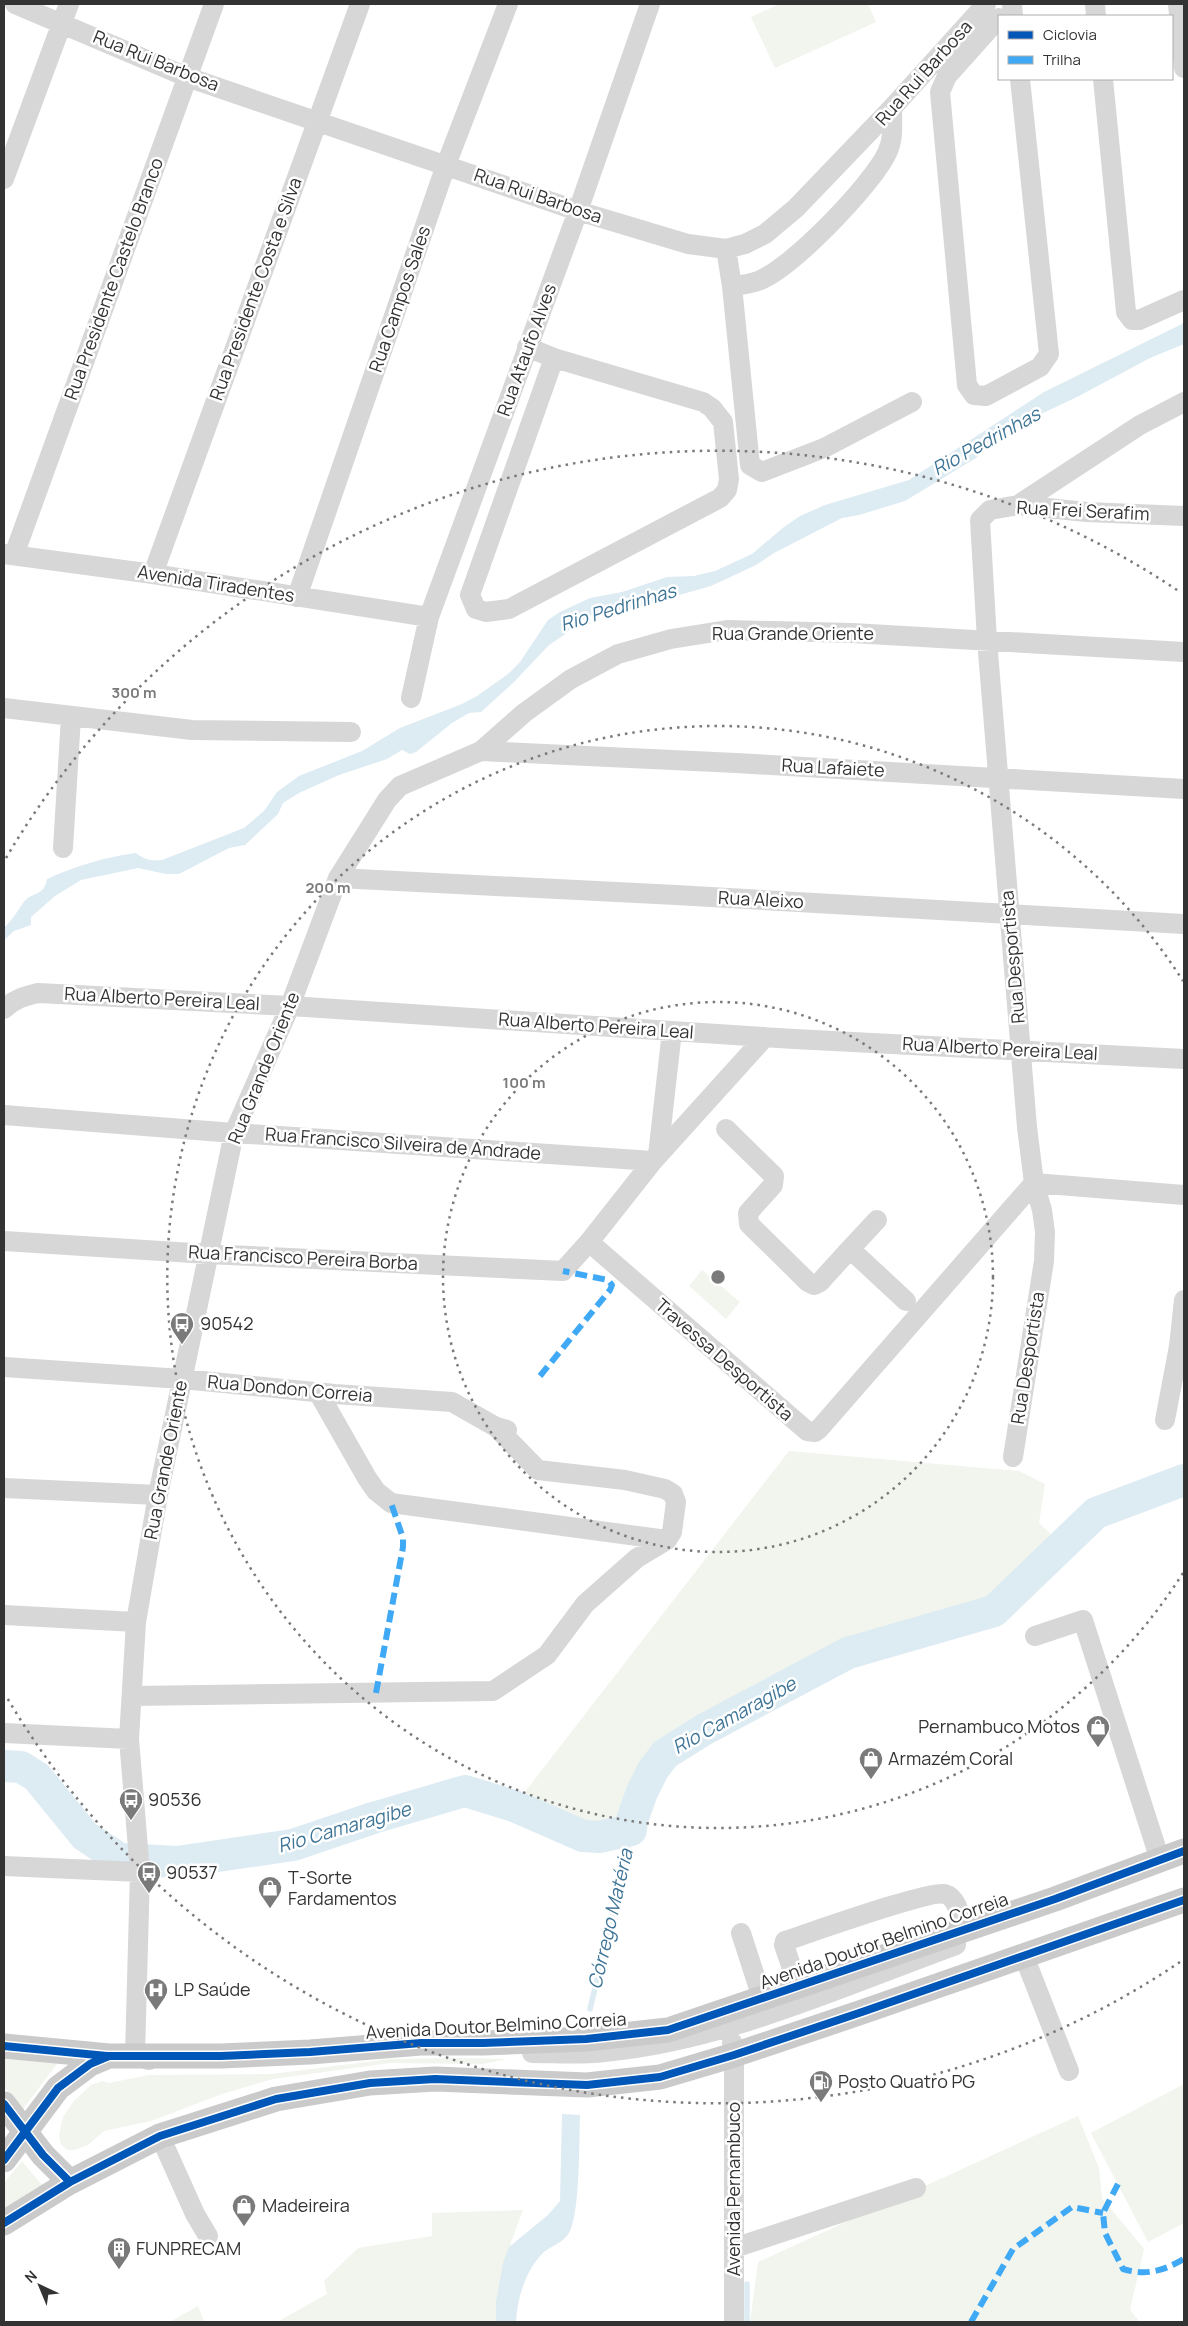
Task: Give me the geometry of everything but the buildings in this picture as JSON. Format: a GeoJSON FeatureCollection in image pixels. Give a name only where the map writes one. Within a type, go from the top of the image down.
{"type":"FeatureCollection","features":[{"type":"Feature","properties":{"kind":"main road","name":"Avenida Doutor Belmino Correia"},"geometry":{"type":"LineString","coordinates":[[4,2160],[58,2088],[90,2064],[109,2056],[221,2056],[310,2052],[421,2043],[586,2040],[718,2022],[762,1998],[1172,1861],[1184,1851]]}},
{"type":"Feature","properties":{"kind":"main road"},"geometry":{"type":"LineString","coordinates":[[4,2223],[70,2182],[165,2134],[276,2099],[370,2083],[436,2079],[587,2085],[660,2077],[1024,1956],[1184,1900]]}},
{"type":"Feature","properties":{"kind":"main road"},"geometry":{"type":"LineString","coordinates":[[4,2046],[109,2056]]}},
{"type":"Feature","properties":{"kind":"main road"},"geometry":{"type":"LineString","coordinates":[[4,2104],[43,2155],[70,2182]]}},
{"type":"Feature","properties":{"kind":"street","name":"Rua Rui Barbosa"},"geometry":{"type":"LineString","coordinates":[[15,4],[65,13],[187,77],[318,120],[578,211],[688,244],[726,249],[745,244],[765,234],[796,208],[892,108],[986,4]]}},
{"type":"Feature","properties":{"kind":"street","name":"Rua Presidente Castelo Branco"},"geometry":{"type":"LineString","coordinates":[[9,555],[214,4]]}},
{"type":"Feature","properties":{"kind":"street","name":"Rua Presidente Costa e Silva"},"geometry":{"type":"LineString","coordinates":[[153,574],[360,4]]}},
{"type":"Feature","properties":{"kind":"street","name":"Rua Campos Sales"},"geometry":{"type":"LineString","coordinates":[[297,597],[446,165],[508,4]]}},
{"type":"Feature","properties":{"kind":"street","name":"Rua Ataufo Alves"},"geometry":{"type":"LineString","coordinates":[[411,698],[429,616],[578,211],[650,4]]}},
{"type":"Feature","properties":{"kind":"street"},"geometry":{"type":"LineString","coordinates":[[1002,15],[1012,4]]}},
{"type":"Feature","properties":{"kind":"street"},"geometry":{"type":"LineString","coordinates":[[1178,4],[1184,68]]}},
{"type":"Feature","properties":{"kind":"street"},"geometry":{"type":"LineString","coordinates":[[4,179],[65,13]]}},
{"type":"Feature","properties":{"kind":"street"},"geometry":{"type":"LineString","coordinates":[[998,19],[947,76],[940,92],[967,385],[974,395],[980,397],[986,396],[1040,367],[1049,354],[1020,80]]}},
{"type":"Feature","properties":{"kind":"street"},"geometry":{"type":"LineString","coordinates":[[1103,80],[1126,312],[1132,320],[1139,320],[1184,300]]}},
{"type":"Feature","properties":{"kind":"street"},"geometry":{"type":"LineString","coordinates":[[732,286],[758,281],[783,266],[807,246],[872,176],[887,153],[892,136],[892,108]]}},
{"type":"Feature","properties":{"kind":"street"},"geometry":{"type":"LineString","coordinates":[[726,249],[732,286],[750,465],[762,472],[824,448],[912,402]]}},
{"type":"Feature","properties":{"kind":"street"},"geometry":{"type":"LineString","coordinates":[[527,347],[554,358],[703,402],[712,408],[722,422],[729,479],[727,490],[720,498],[509,609],[486,612],[476,609],[470,595],[554,358]]}},
{"type":"Feature","properties":{"kind":"street"},"geometry":{"type":"LineString","coordinates":[[1018,505],[1140,425],[1184,402]]}},
{"type":"Feature","properties":{"kind":"street","name":"Rua Frei Serafim"},"geometry":{"type":"LineString","coordinates":[[984,515],[990,510],[1018,505],[1086,512],[1184,516]]}},
{"type":"Feature","properties":{"kind":"street","name":"Rua Desportista"},"geometry":{"type":"LineString","coordinates":[[984,515],[979,528],[1027,1127],[1034,1183],[1042,1210],[1045,1232],[1044,1262],[1012,1456]]}},
{"type":"Feature","properties":{"kind":"street","name":"Avenida Tiradentes"},"geometry":{"type":"LineString","coordinates":[[9,555],[153,574],[429,616]]}},
{"type":"Feature","properties":{"kind":"street","name":"Rua Grande Oriente"},"geometry":{"type":"LineString","coordinates":[[135,2055],[139,1861],[129,1738],[136,1622],[158,1495],[234,1133],[290,1006],[338,878],[387,800],[400,786],[481,751],[524,712],[571,679],[618,654],[671,639],[727,630],[852,633],[1184,652]]}},
{"type":"Feature","properties":{"kind":"street"},"geometry":{"type":"LineString","coordinates":[[4,708],[192,730],[351,732]]}},
{"type":"Feature","properties":{"kind":"street"},"geometry":{"type":"LineString","coordinates":[[63,848],[71,717]]}},
{"type":"Feature","properties":{"kind":"street","name":"Rua Lafaiete"},"geometry":{"type":"LineString","coordinates":[[481,751],[1184,789]]}},
{"type":"Feature","properties":{"kind":"street","name":"Rua Aleixo"},"geometry":{"type":"LineString","coordinates":[[338,878],[676,894],[1184,924]]}},
{"type":"Feature","properties":{"kind":"street","name":"Rua Alberto Pereira Leal"},"geometry":{"type":"LineString","coordinates":[[7,1006],[24,996],[38,993],[290,1006],[765,1037],[792,1046],[1021,1049],[1184,1059]]}},
{"type":"Feature","properties":{"kind":"street"},"geometry":{"type":"LineString","coordinates":[[655,1158],[672,1031]]}},
{"type":"Feature","properties":{"kind":"street"},"geometry":{"type":"LineString","coordinates":[[589,1242],[655,1158],[765,1037]]}},
{"type":"Feature","properties":{"kind":"street","name":"Rua Francisco Silveira de Andrade"},"geometry":{"type":"LineString","coordinates":[[4,1115],[234,1133],[655,1158]]}},
{"type":"Feature","properties":{"kind":"street"},"geometry":{"type":"LineString","coordinates":[[726,1128],[774,1176],[772,1185],[748,1214],[751,1227],[811,1284],[820,1282],[877,1220]]}},
{"type":"Feature","properties":{"kind":"street"},"geometry":{"type":"LineString","coordinates":[[1034,1183],[1184,1195]]}},
{"type":"Feature","properties":{"kind":"street","name":"Travessa Desportista"},"geometry":{"type":"LineString","coordinates":[[589,1242],[804,1429],[811,1433],[819,1429],[1034,1183]]}},
{"type":"Feature","properties":{"kind":"street","name":"Rua Francisco Pereira Borba"},"geometry":{"type":"LineString","coordinates":[[4,1241],[208,1254],[563,1271],[589,1242]]}},
{"type":"Feature","properties":{"kind":"street"},"geometry":{"type":"LineString","coordinates":[[850,1249],[906,1300]]}},
{"type":"Feature","properties":{"kind":"street"},"geometry":{"type":"LineString","coordinates":[[1165,1420],[1184,1300]]}},
{"type":"Feature","properties":{"kind":"street","name":"Rua Dondon Correia"},"geometry":{"type":"LineString","coordinates":[[4,1367],[182,1379],[452,1402],[502,1429],[538,1470],[625,1480],[665,1489],[673,1494],[676,1502],[672,1532],[667,1540]]}},
{"type":"Feature","properties":{"kind":"street"},"geometry":{"type":"LineString","coordinates":[[318,1392],[366,1478],[376,1491],[391,1503],[667,1540]]}},
{"type":"Feature","properties":{"kind":"street"},"geometry":{"type":"LineString","coordinates":[[4,1488],[158,1495]]}},
{"type":"Feature","properties":{"kind":"street"},"geometry":{"type":"LineString","coordinates":[[132,1696],[493,1691],[547,1655],[585,1604],[637,1558],[667,1540]]}},
{"type":"Feature","properties":{"kind":"street"},"geometry":{"type":"LineString","coordinates":[[4,1615],[136,1622]]}},
{"type":"Feature","properties":{"kind":"street"},"geometry":{"type":"LineString","coordinates":[[1035,1636],[1083,1620],[1172,1861],[718,2022],[734,2052],[1184,1888]]}},
{"type":"Feature","properties":{"kind":"street"},"geometry":{"type":"LineString","coordinates":[[4,1733],[129,1738]]}},
{"type":"Feature","properties":{"kind":"street"},"geometry":{"type":"LineString","coordinates":[[4,1866],[139,1861]]}},
{"type":"Feature","properties":{"kind":"street"},"geometry":{"type":"LineString","coordinates":[[798,1986],[784,1945],[785,1941],[906,1902],[944,1893],[950,1896],[957,1905],[963,1930]]}},
{"type":"Feature","properties":{"kind":"street"},"geometry":{"type":"LineString","coordinates":[[741,1933],[762,1998]]}},
{"type":"Feature","properties":{"kind":"street"},"geometry":{"type":"LineString","coordinates":[[1024,1956],[1069,2071]]}},
{"type":"Feature","properties":{"kind":"street","name":"Avenida Pernambuco"},"geometry":{"type":"LineString","coordinates":[[734,2052],[734,2322]]}},
{"type":"Feature","properties":{"kind":"street"},"geometry":{"type":"LineString","coordinates":[[165,2134],[195,2214],[208,2236]]}},
{"type":"Feature","properties":{"kind":"street"},"geometry":{"type":"LineString","coordinates":[[734,2248],[916,2188]]}},
{"type":"Feature","properties":{"kind":"shaded area"},"geometry":{"type":"Polygon","coordinates":[[[779,4],[868,4],[876,22],[775,68],[751,17],[779,4]]]}},
{"type":"Feature","properties":{"kind":"shaded area"},"geometry":{"type":"Polygon","coordinates":[[[702,1270],[740,1302],[726,1319],[689,1286],[702,1270]]]}},
{"type":"Feature","properties":{"kind":"shaded area"},"geometry":{"type":"Polygon","coordinates":[[[789,1451],[1019,1471],[1045,1484],[1039,1523],[1063,1545],[994,1611],[848,1653],[705,1729],[665,1754],[653,1770],[642,1792],[632,1820],[631,1830],[599,1837],[583,1836],[514,1806],[789,1451]]]}},
{"type":"Feature","properties":{"kind":"shaded area"},"geometry":{"type":"Polygon","coordinates":[[[4,2053],[60,2060],[23,2109],[4,2087],[4,2053]]]}},
{"type":"Feature","properties":{"kind":"shaded area"},"geometry":{"type":"Polygon","coordinates":[[[390,2059],[506,2059],[484,2064],[390,2063],[273,2079],[222,2094],[151,2121],[104,2131],[88,2145],[74,2150],[67,2150],[61,2144],[59,2135],[63,2117],[74,2101],[91,2085],[102,2081],[109,2083],[149,2075],[272,2074],[390,2059]]]}},
{"type":"Feature","properties":{"kind":"shaded area"},"geometry":{"type":"Polygon","coordinates":[[[1184,2084],[1184,2223],[1148,2242],[1091,2133],[1184,2084]]]}},
{"type":"Feature","properties":{"kind":"shaded area"},"geometry":{"type":"Polygon","coordinates":[[[1078,2116],[1099,2168],[1102,2198],[1144,2249],[1130,2310],[1140,2322],[750,2322],[758,2262],[1078,2116]]]}},
{"type":"Feature","properties":{"kind":"shaded area"},"geometry":{"type":"Polygon","coordinates":[[[22,2161],[42,2185],[4,2209],[4,2183],[22,2161]]]}},
{"type":"Feature","properties":{"kind":"shaded area"},"geometry":{"type":"Polygon","coordinates":[[[523,2210],[508,2251],[501,2279],[496,2322],[277,2322],[327,2294],[324,2281],[358,2248],[432,2236],[432,2213],[523,2210]]]}},
{"type":"Feature","properties":{"kind":"shaded area"},"geometry":{"type":"Polygon","coordinates":[[[198,2306],[204,2322],[170,2322],[198,2306]]]}},
{"type":"Feature","properties":{"kind":"water","name":"Rio Pedrinhas"},"geometry":{"type":"Polygon","coordinates":[[[1184,323],[1184,344],[1150,358],[1077,397],[1024,422],[1016,429],[1008,430],[990,441],[976,458],[905,501],[859,515],[842,518],[774,553],[756,565],[711,586],[605,616],[594,614],[574,625],[564,635],[549,645],[514,682],[481,712],[469,713],[452,723],[416,752],[410,754],[402,750],[387,759],[339,775],[299,793],[283,803],[278,814],[245,845],[229,848],[179,874],[166,874],[138,868],[81,880],[55,896],[31,917],[31,925],[14,931],[4,940],[4,928],[26,899],[43,889],[47,879],[91,863],[136,853],[148,859],[162,860],[244,828],[264,811],[277,792],[299,776],[362,751],[400,728],[462,704],[477,696],[508,674],[520,662],[548,620],[560,612],[590,598],[622,592],[667,577],[694,576],[715,571],[752,554],[800,516],[825,505],[909,480],[1044,392],[1184,323]]]}},
{"type":"Feature","properties":{"kind":"water"},"geometry":{"type":"Polygon","coordinates":[[[562,2114],[580,2115],[576,2207],[570,2231],[565,2238],[544,2252],[527,2275],[518,2303],[516,2322],[496,2322],[496,2302],[503,2263],[509,2247],[548,2215],[560,2201],[562,2114]]]}},
{"type":"Feature","properties":{"kind":"waterway","name":"Córrego Matéria"},"geometry":{"type":"LineString","coordinates":[[4,1766],[21,1767],[37,1777],[85,1836],[120,1859],[177,1862],[293,1845],[373,1818],[465,1791],[514,1806],[583,1836],[599,1837],[631,1830],[632,1820],[642,1792],[653,1770],[665,1754],[705,1729],[848,1653],[994,1611],[1096,1513],[1184,1480]]}},
{"type":"Feature","properties":{"kind":"waterway","name":"Córrego Matéria"},"geometry":{"type":"LineString","coordinates":[[590,2009],[631,1830]]}},
{"type":"Feature","properties":{"kind":"waterway"},"geometry":{"type":"LineString","coordinates":[[747,2284],[747,2322]]}},
{"type":"Feature","properties":{"kind":"marked path"},"geometry":{"type":"LineString","coordinates":[[540,1376],[610,1290],[612,1285],[608,1280],[563,1271]]}},
{"type":"Feature","properties":{"kind":"marked path"},"geometry":{"type":"LineString","coordinates":[[376,1693],[403,1547],[403,1538],[391,1503]]}},
{"type":"Feature","properties":{"kind":"marked path"},"geometry":{"type":"LineString","coordinates":[[1118,2184],[1103,2213],[1105,2233],[1123,2269],[1140,2272],[1155,2271],[1169,2267],[1184,2259]]}},
{"type":"Feature","properties":{"kind":"marked path"},"geometry":{"type":"LineString","coordinates":[[971,2322],[1013,2249],[1072,2207],[1103,2213]]}},
{"type":"Feature","properties":{"kind":"cycle path"},"geometry":{"type":"LineString","coordinates":[[4,2160],[58,2088],[90,2064],[109,2056],[221,2056],[310,2052],[421,2043],[483,2043],[586,2039],[668,2030],[1055,1899],[1184,1851]]}},
{"type":"Feature","properties":{"kind":"cycle path"},"geometry":{"type":"LineString","coordinates":[[4,2223],[70,2182],[160,2136],[276,2099],[370,2083],[435,2079],[587,2085],[660,2077],[734,2055],[862,2012],[1184,1900]]}},
{"type":"Feature","properties":{"kind":"cycle path"},"geometry":{"type":"LineString","coordinates":[[4,2046],[107,2056]]}},
{"type":"Feature","properties":{"kind":"cycle path"},"geometry":{"type":"LineString","coordinates":[[4,2104],[43,2155],[70,2182]]}},
{"type":"Feature","properties":{"kind":"place","name":"90542"},"geometry":{"type":"Point","coordinates":[182,1345]}},
{"type":"Feature","properties":{"kind":"place","name":"Pernambuco Motos"},"geometry":{"type":"Point","coordinates":[1098,1748]}},
{"type":"Feature","properties":{"kind":"place","name":"Armazém Coral"},"geometry":{"type":"Point","coordinates":[871,1780]}},
{"type":"Feature","properties":{"kind":"place","name":"90536"},"geometry":{"type":"Point","coordinates":[131,1821]}},
{"type":"Feature","properties":{"kind":"place","name":"90537"},"geometry":{"type":"Point","coordinates":[149,1894]}},
{"type":"Feature","properties":{"kind":"place","name":"T-Sorte Fardamentos"},"geometry":{"type":"Point","coordinates":[270,1909]}},
{"type":"Feature","properties":{"kind":"place","name":"LP Saúde"},"geometry":{"type":"Point","coordinates":[156,2011]}},
{"type":"Feature","properties":{"kind":"place","name":"Posto Quatro PG"},"geometry":{"type":"Point","coordinates":[821,2103]}},
{"type":"Feature","properties":{"kind":"place","name":"Madeireira"},"geometry":{"type":"Point","coordinates":[244,2227]}},
{"type":"Feature","properties":{"kind":"place","name":"FUNPRECAM"},"geometry":{"type":"Point","coordinates":[119,2270]}},
{"type":"Feature","properties":{"kind":"water label","name":"Rio Camaragibe"},"geometry":{"type":"Point","coordinates":[734,1715]}},
{"type":"Feature","properties":{"kind":"water label","name":"Rio Camaragibe"},"geometry":{"type":"Point","coordinates":[344,1827]}}]}
